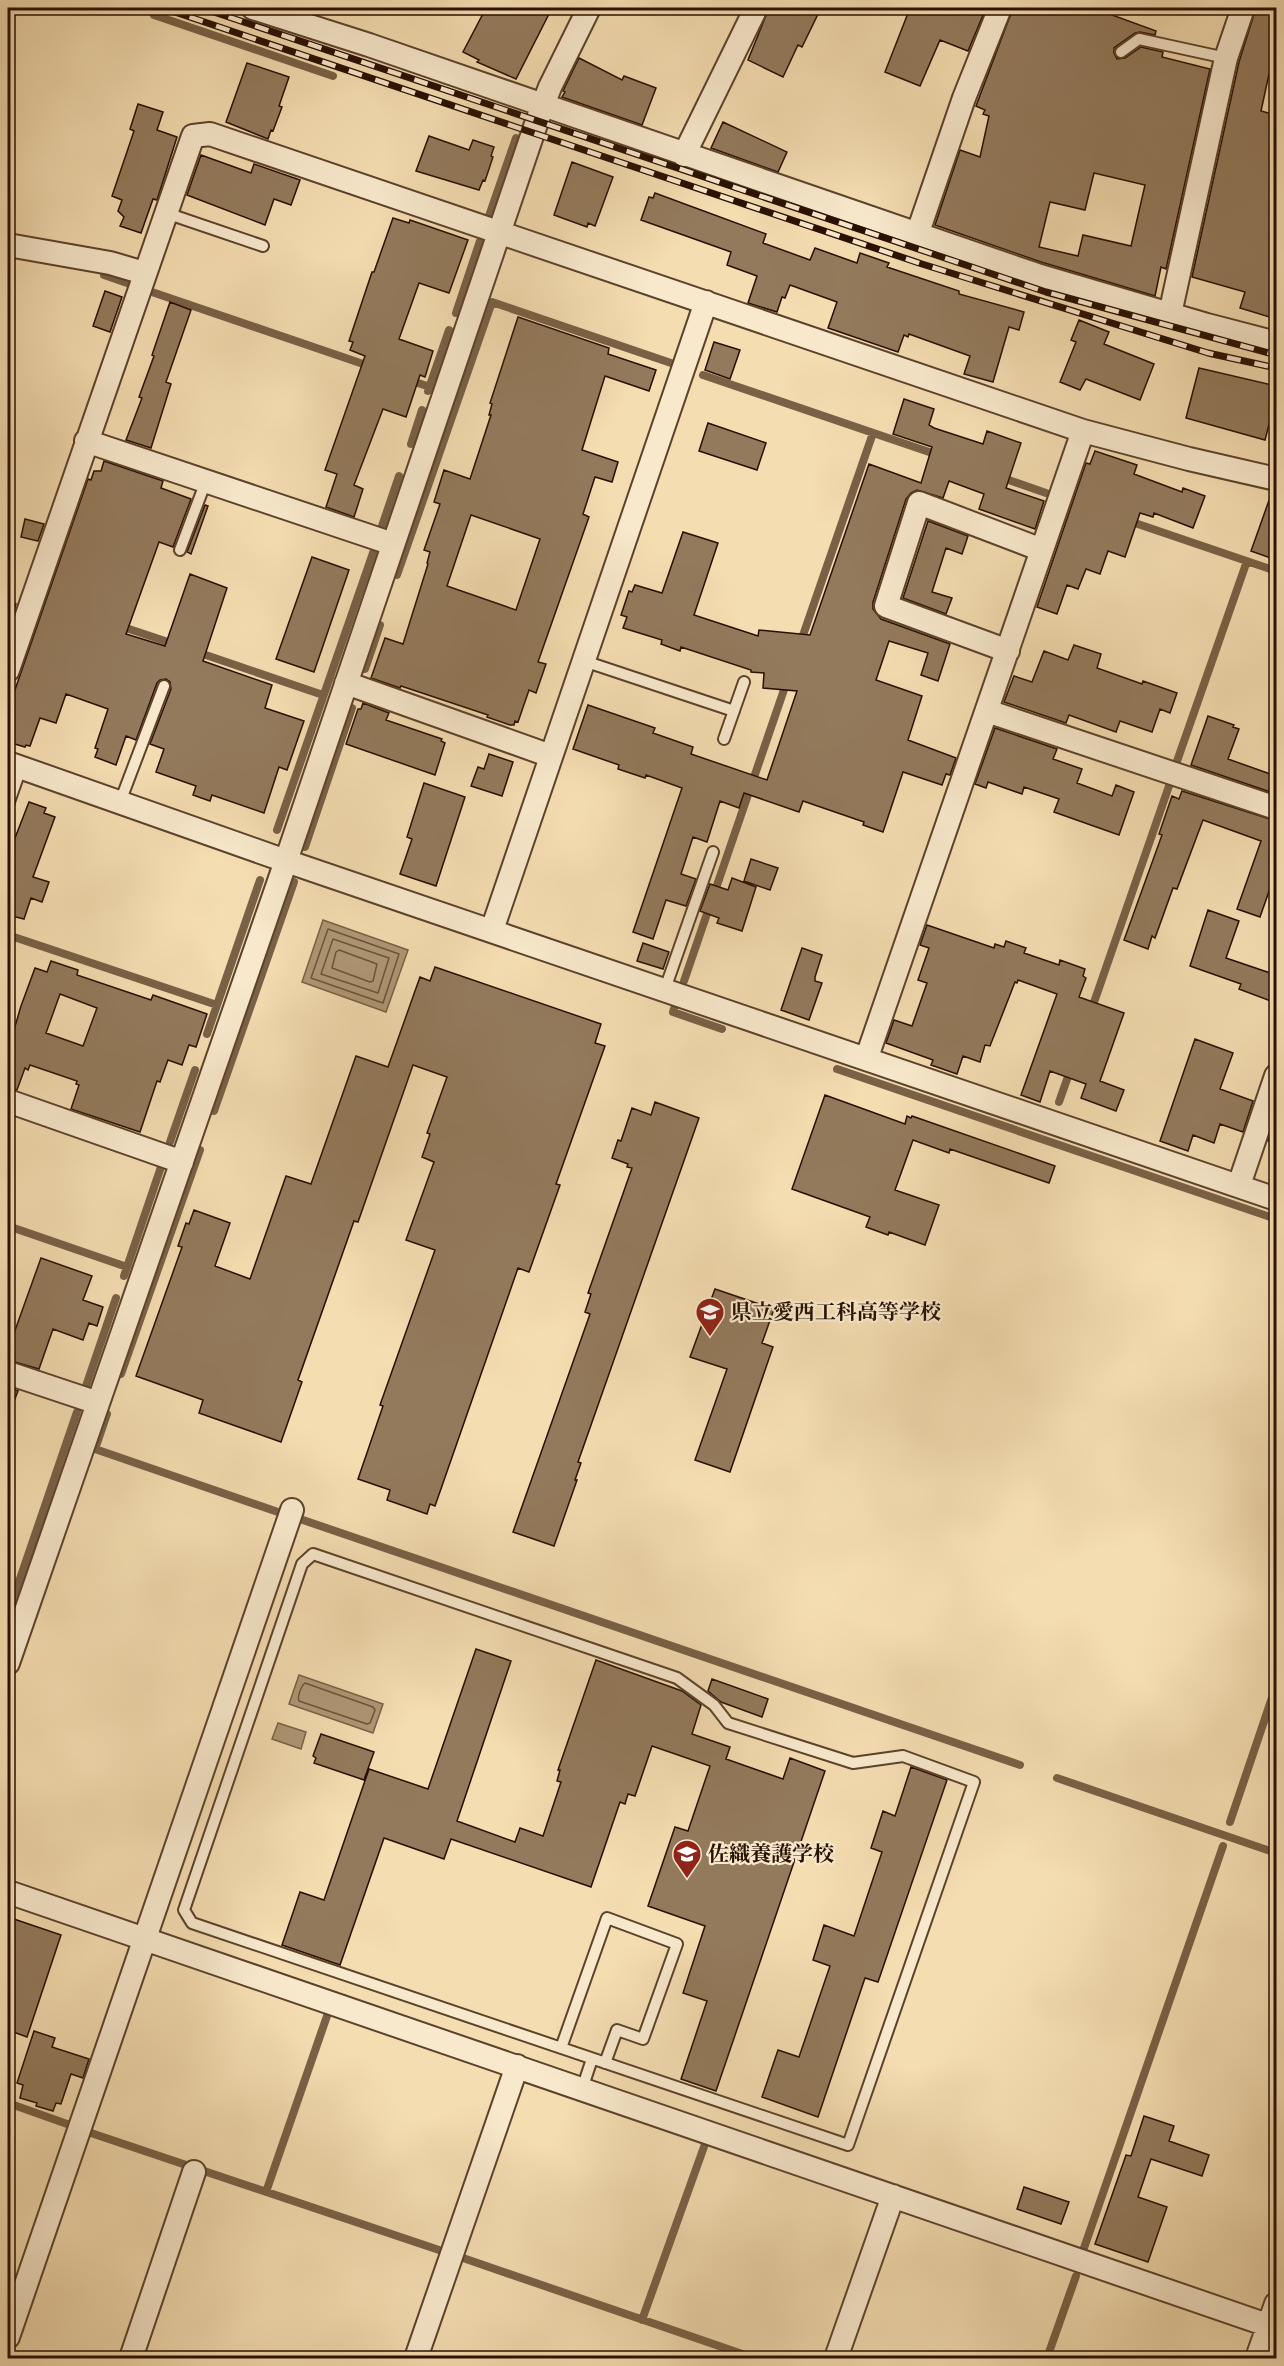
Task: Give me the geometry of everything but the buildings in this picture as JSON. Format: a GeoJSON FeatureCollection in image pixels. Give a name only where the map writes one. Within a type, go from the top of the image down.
{"type":"FeatureCollection","features":[{"type":"Feature","properties":{"kind":"street"},"geometry":{"type":"LineString","coordinates":[[253,8],[1076,288],[1276,343]]}},
{"type":"Feature","properties":{"kind":"street"},"geometry":{"type":"LineString","coordinates":[[8,1663],[286,861],[543,106],[589,8]]}},
{"type":"Feature","properties":{"kind":"street"},"geometry":{"type":"LineString","coordinates":[[684,155],[756,8]]}},
{"type":"Feature","properties":{"kind":"street"},"geometry":{"type":"LineString","coordinates":[[917,235],[964,98],[1000,8]]}},
{"type":"Feature","properties":{"kind":"street"},"geometry":{"type":"LineString","coordinates":[[1170,314],[1226,58],[1239,9]]}},
{"type":"Feature","properties":{"kind":"street"},"geometry":{"type":"LineString","coordinates":[[8,670],[193,135],[210,134],[1083,430],[1189,459],[1276,479]]}},
{"type":"Feature","properties":{"kind":"street"},"geometry":{"type":"LineString","coordinates":[[8,245],[110,263],[144,273]]}},
{"type":"Feature","properties":{"kind":"street"},"geometry":{"type":"LineString","coordinates":[[492,930],[706,302]]}},
{"type":"Feature","properties":{"kind":"street"},"geometry":{"type":"LineString","coordinates":[[867,1057],[1083,430]]}},
{"type":"Feature","properties":{"kind":"street"},"geometry":{"type":"LineString","coordinates":[[86,441],[393,544]]}},
{"type":"Feature","properties":{"kind":"street"},"geometry":{"type":"LineString","coordinates":[[1008,651],[886,606],[920,503],[1042,550]]}},
{"type":"Feature","properties":{"kind":"street"},"geometry":{"type":"LineString","coordinates":[[346,683],[551,756]]}},
{"type":"Feature","properties":{"kind":"street"},"geometry":{"type":"LineString","coordinates":[[987,711],[1276,808]]}},
{"type":"Feature","properties":{"kind":"street"},"geometry":{"type":"LineString","coordinates":[[14,765],[286,861],[867,1057],[1276,1199]]}},
{"type":"Feature","properties":{"kind":"street"},"geometry":{"type":"LineString","coordinates":[[1239,1185],[1276,1076]]}},
{"type":"Feature","properties":{"kind":"street"},"geometry":{"type":"LineString","coordinates":[[8,1101],[182,1162]]}},
{"type":"Feature","properties":{"kind":"street"},"geometry":{"type":"LineString","coordinates":[[8,1373],[98,1403]]}},
{"type":"Feature","properties":{"kind":"street"},"geometry":{"type":"LineString","coordinates":[[8,2337],[292,1510]]}},
{"type":"Feature","properties":{"kind":"street"},"geometry":{"type":"LineString","coordinates":[[8,1892],[1273,2326]]}},
{"type":"Feature","properties":{"kind":"street"},"geometry":{"type":"LineString","coordinates":[[416,2358],[517,2066]]}},
{"type":"Feature","properties":{"kind":"street"},"geometry":{"type":"LineString","coordinates":[[131,2358],[194,2172]]}},
{"type":"Feature","properties":{"kind":"street"},"geometry":{"type":"LineString","coordinates":[[836,2358],[892,2196]]}},
{"type":"Feature","properties":{"kind":"street"},"geometry":{"type":"LineString","coordinates":[[1257,2358],[1273,2326],[1276,2304]]}},
{"type":"Feature","properties":{"kind":"lane"},"geometry":{"type":"LineString","coordinates":[[1121,52],[1139,39],[1226,58]]}},
{"type":"Feature","properties":{"kind":"lane"},"geometry":{"type":"LineString","coordinates":[[166,213],[263,246]]}},
{"type":"Feature","properties":{"kind":"lane"},"geometry":{"type":"LineString","coordinates":[[180,550],[206,481]]}},
{"type":"Feature","properties":{"kind":"lane"},"geometry":{"type":"LineString","coordinates":[[584,661],[734,711]]}},
{"type":"Feature","properties":{"kind":"lane"},"geometry":{"type":"LineString","coordinates":[[724,739],[744,682]]}},
{"type":"Feature","properties":{"kind":"lane"},"geometry":{"type":"LineString","coordinates":[[120,802],[164,686]]}},
{"type":"Feature","properties":{"kind":"lane"},"geometry":{"type":"LineString","coordinates":[[8,805],[14,765]]}},
{"type":"Feature","properties":{"kind":"lane"},"geometry":{"type":"LineString","coordinates":[[664,989],[713,852]]}},
{"type":"Feature","properties":{"kind":"lane"},"geometry":{"type":"LineString","coordinates":[[313,1554],[677,1678],[714,1706],[728,1723],[853,1763],[903,1756],[974,1782],[848,2145],[561,2048],[192,1923],[184,1910],[302,1564],[313,1554]]}},
{"type":"Feature","properties":{"kind":"lane"},"geometry":{"type":"LineString","coordinates":[[561,2048],[607,1918],[677,1944],[643,2039],[617,2030],[605,2063]]}},
{"type":"Feature","properties":{"kind":"lane"},"geometry":{"type":"LineString","coordinates":[[582,2089],[592,2059]]}},
{"type":"Feature","properties":{"kind":"water"},"geometry":{"type":"Polygon","coordinates":[[[323,920],[408,950],[386,1012],[302,982],[323,920]]]}},
{"type":"Feature","properties":{"kind":"water"},"geometry":{"type":"Polygon","coordinates":[[[299,1675],[383,1704],[373,1733],[289,1704],[299,1675]]]}},
{"type":"Feature","properties":{"kind":"water"},"geometry":{"type":"Polygon","coordinates":[[[278,1723],[306,1732],[301,1749],[272,1739],[278,1723]]]}},
{"type":"Feature","properties":{"kind":"waterway"},"geometry":{"type":"LineString","coordinates":[[154,15],[333,76]]}},
{"type":"Feature","properties":{"kind":"waterway"},"geometry":{"type":"LineString","coordinates":[[489,216],[516,138]]}},
{"type":"Feature","properties":{"kind":"waterway"},"geometry":{"type":"LineString","coordinates":[[456,313],[480,241]]}},
{"type":"Feature","properties":{"kind":"waterway"},"geometry":{"type":"LineString","coordinates":[[104,275],[130,284]]}},
{"type":"Feature","properties":{"kind":"waterway"},"geometry":{"type":"LineString","coordinates":[[149,291],[372,367]]}},
{"type":"Feature","properties":{"kind":"waterway"},"geometry":{"type":"LineString","coordinates":[[397,575],[492,302],[671,363]]}},
{"type":"Feature","properties":{"kind":"waterway"},"geometry":{"type":"LineString","coordinates":[[428,391],[449,330]]}},
{"type":"Feature","properties":{"kind":"waterway"},"geometry":{"type":"LineString","coordinates":[[703,375],[938,455]]}},
{"type":"Feature","properties":{"kind":"waterway"},"geometry":{"type":"LineString","coordinates":[[409,380],[430,387]]}},
{"type":"Feature","properties":{"kind":"waterway"},"geometry":{"type":"LineString","coordinates":[[411,444],[422,410]]}},
{"type":"Feature","properties":{"kind":"waterway"},"geometry":{"type":"LineString","coordinates":[[800,644],[873,433]]}},
{"type":"Feature","properties":{"kind":"waterway"},"geometry":{"type":"LineString","coordinates":[[380,532],[399,476]]}},
{"type":"Feature","properties":{"kind":"waterway"},"geometry":{"type":"LineString","coordinates":[[1000,477],[1046,493]]}},
{"type":"Feature","properties":{"kind":"waterway"},"geometry":{"type":"LineString","coordinates":[[1129,521],[1276,571]]}},
{"type":"Feature","properties":{"kind":"waterway"},"geometry":{"type":"LineString","coordinates":[[277,830],[374,550]]}},
{"type":"Feature","properties":{"kind":"waterway"},"geometry":{"type":"LineString","coordinates":[[1176,764],[1247,561]]}},
{"type":"Feature","properties":{"kind":"waterway"},"geometry":{"type":"LineString","coordinates":[[365,669],[380,625]]}},
{"type":"Feature","properties":{"kind":"waterway"},"geometry":{"type":"LineString","coordinates":[[120,626],[174,644]]}},
{"type":"Feature","properties":{"kind":"waterway"},"geometry":{"type":"LineString","coordinates":[[197,652],[323,695]]}},
{"type":"Feature","properties":{"kind":"waterway"},"geometry":{"type":"LineString","coordinates":[[714,894],[787,681]]}},
{"type":"Feature","properties":{"kind":"waterway"},"geometry":{"type":"LineString","coordinates":[[305,847],[352,708]]}},
{"type":"Feature","properties":{"kind":"waterway"},"geometry":{"type":"LineString","coordinates":[[1091,1011],[1169,786]]}},
{"type":"Feature","properties":{"kind":"waterway"},"geometry":{"type":"LineString","coordinates":[[207,1034],[260,880]]}},
{"type":"Feature","properties":{"kind":"waterway"},"geometry":{"type":"LineString","coordinates":[[214,1111],[294,882]]}},
{"type":"Feature","properties":{"kind":"waterway"},"geometry":{"type":"LineString","coordinates":[[684,981],[710,905]]}},
{"type":"Feature","properties":{"kind":"waterway"},"geometry":{"type":"LineString","coordinates":[[8,935],[217,1005]]}},
{"type":"Feature","properties":{"kind":"waterway"},"geometry":{"type":"LineString","coordinates":[[675,1006],[673,1012],[722,1029]]}},
{"type":"Feature","properties":{"kind":"waterway"},"geometry":{"type":"LineString","coordinates":[[1059,1102],[1071,1068]]}},
{"type":"Feature","properties":{"kind":"waterway"},"geometry":{"type":"LineString","coordinates":[[837,1069],[1276,1219]]}},
{"type":"Feature","properties":{"kind":"waterway"},"geometry":{"type":"LineString","coordinates":[[170,1142],[195,1070]]}},
{"type":"Feature","properties":{"kind":"waterway"},"geometry":{"type":"LineString","coordinates":[[121,1374],[200,1150]]}},
{"type":"Feature","properties":{"kind":"waterway"},"geometry":{"type":"LineString","coordinates":[[124,1276],[162,1164]]}},
{"type":"Feature","properties":{"kind":"waterway"},"geometry":{"type":"LineString","coordinates":[[8,1226],[127,1267]]}},
{"type":"Feature","properties":{"kind":"waterway"},"geometry":{"type":"LineString","coordinates":[[85,1389],[116,1298]]}},
{"type":"Feature","properties":{"kind":"waterway"},"geometry":{"type":"LineString","coordinates":[[8,1614],[77,1412]]}},
{"type":"Feature","properties":{"kind":"waterway"},"geometry":{"type":"LineString","coordinates":[[107,1414],[95,1449],[281,1513]]}},
{"type":"Feature","properties":{"kind":"waterway"},"geometry":{"type":"LineString","coordinates":[[300,1519],[1020,1765]]}},
{"type":"Feature","properties":{"kind":"waterway"},"geometry":{"type":"LineString","coordinates":[[1230,1822],[1276,1686]]}},
{"type":"Feature","properties":{"kind":"waterway"},"geometry":{"type":"LineString","coordinates":[[1057,1778],[1276,1853]]}},
{"type":"Feature","properties":{"kind":"waterway"},"geometry":{"type":"LineString","coordinates":[[1084,2248],[1223,1846]]}},
{"type":"Feature","properties":{"kind":"waterway"},"geometry":{"type":"LineString","coordinates":[[266,2192],[327,2016]]}},
{"type":"Feature","properties":{"kind":"waterway"},"geometry":{"type":"LineString","coordinates":[[8,2103],[70,2125]]}},
{"type":"Feature","properties":{"kind":"waterway"},"geometry":{"type":"LineString","coordinates":[[88,2132],[439,2250]]}},
{"type":"Feature","properties":{"kind":"waterway"},"geometry":{"type":"LineString","coordinates":[[642,2320],[705,2144]]}},
{"type":"Feature","properties":{"kind":"waterway"},"geometry":{"type":"LineString","coordinates":[[463,2258],[754,2358]]}},
{"type":"Feature","properties":{"kind":"waterway"},"geometry":{"type":"LineString","coordinates":[[1047,2358],[1076,2276]]}},
{"type":"Feature","properties":{"kind":"railway"},"geometry":{"type":"LineString","coordinates":[[163,8],[922,264],[1208,353],[1276,368]]}},
{"type":"Feature","properties":{"kind":"railway"},"geometry":{"type":"LineString","coordinates":[[202,8],[1046,292],[1276,355]]}},
{"type":"Feature","properties":{"kind":"place","name":"県立愛西工科高等学校"},"geometry":{"type":"Point","coordinates":[710,1338]}},
{"type":"Feature","properties":{"kind":"place","name":"佐織養護学校"},"geometry":{"type":"Point","coordinates":[687,1880]}}]}
